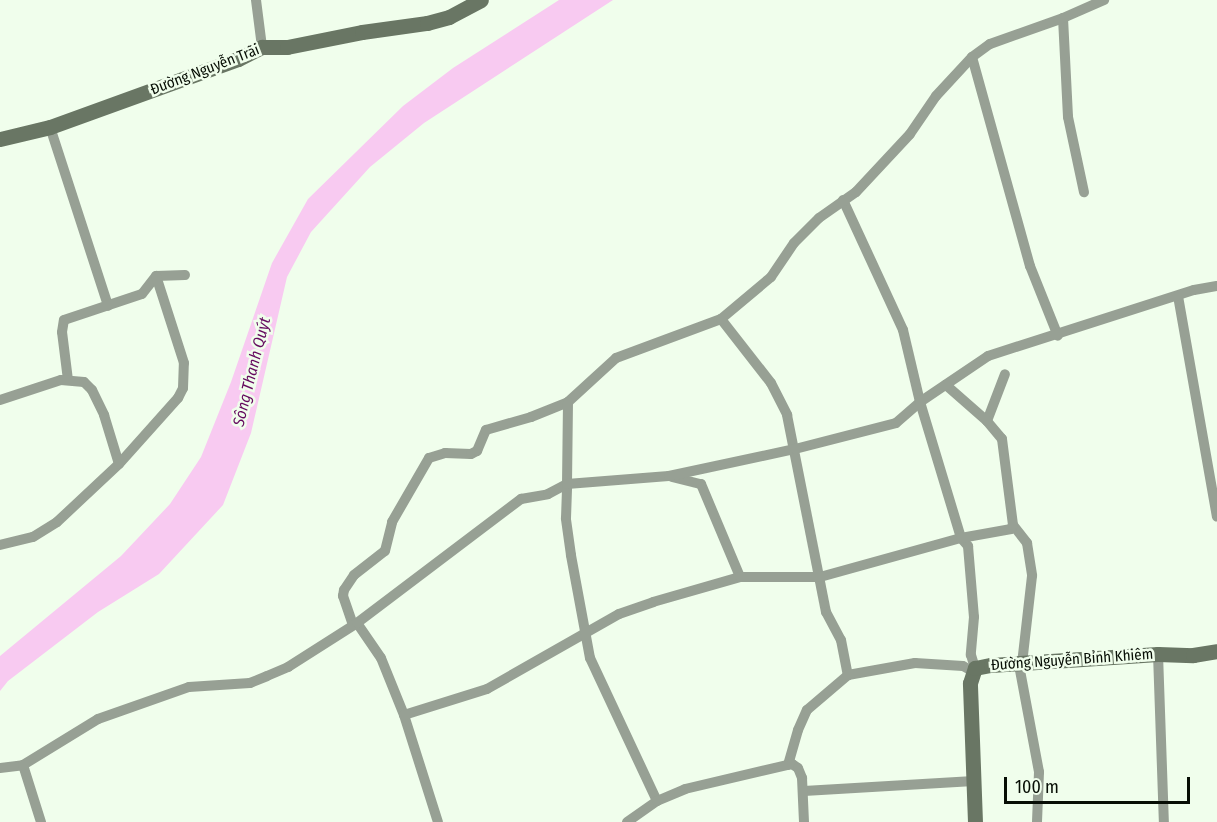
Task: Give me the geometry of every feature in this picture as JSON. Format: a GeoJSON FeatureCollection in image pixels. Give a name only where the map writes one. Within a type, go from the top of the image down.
{"type":"FeatureCollection","features":[{"type":"Feature","properties":{"kind":"street"},"geometry":{"type":"LineString","coordinates":[[256,0],[262,47]]}},
{"type":"Feature","properties":{"kind":"street","name":"Đường Nguyễn Trãi"},"geometry":{"type":"LineString","coordinates":[[0,139],[50,127],[238,59],[262,47],[287,47],[362,32],[427,23],[449,17],[481,0]]}},
{"type":"Feature","properties":{"kind":"street"},"geometry":{"type":"LineString","coordinates":[[438,822],[404,715],[381,658],[355,624],[343,596],[344,590],[354,575],[385,551],[392,522],[429,458],[445,453],[471,454],[477,451],[486,430],[531,417],[568,402],[616,358],[722,320],[771,277],[794,243],[819,218],[856,192],[910,134],[936,96],[972,57],[990,44],[1063,18],[1104,0]]}},
{"type":"Feature","properties":{"kind":"street"},"geometry":{"type":"LineString","coordinates":[[1063,18],[1068,117],[1084,192]]}},
{"type":"Feature","properties":{"kind":"street"},"geometry":{"type":"LineString","coordinates":[[972,57],[1030,266],[1058,336]]}},
{"type":"Feature","properties":{"kind":"street"},"geometry":{"type":"LineString","coordinates":[[50,127],[108,306]]}},
{"type":"Feature","properties":{"kind":"street"},"geometry":{"type":"LineString","coordinates":[[843,200],[903,330],[920,402],[961,538],[968,546],[974,617],[971,655],[974,670]]}},
{"type":"Feature","properties":{"kind":"street"},"geometry":{"type":"LineString","coordinates":[[156,276],[185,275]]}},
{"type":"Feature","properties":{"kind":"street"},"geometry":{"type":"LineString","coordinates":[[68,380],[62,324],[69,317],[142,294],[156,276]]}},
{"type":"Feature","properties":{"kind":"street"},"geometry":{"type":"LineString","coordinates":[[0,545],[20,541],[47,530],[119,464],[178,398],[183,388],[184,363],[156,276]]}},
{"type":"Feature","properties":{"kind":"street"},"geometry":{"type":"LineString","coordinates":[[0,768],[22,765],[98,719],[189,687],[250,683],[288,667],[355,624],[521,499],[548,494],[567,484],[669,476],[795,449],[896,423],[920,402],[988,356],[1058,336],[1178,296],[1217,286]]}},
{"type":"Feature","properties":{"kind":"street"},"geometry":{"type":"LineString","coordinates":[[1178,296],[1217,517]]}},
{"type":"Feature","properties":{"kind":"street"},"geometry":{"type":"LineString","coordinates":[[722,320],[771,383],[787,416],[826,612],[842,640],[848,675]]}},
{"type":"Feature","properties":{"kind":"street"},"geometry":{"type":"LineString","coordinates":[[987,421],[1005,374]]}},
{"type":"Feature","properties":{"kind":"street"},"geometry":{"type":"LineString","coordinates":[[0,400],[68,380],[84,382],[92,390],[104,415],[119,464]]}},
{"type":"Feature","properties":{"kind":"street"},"geometry":{"type":"LineString","coordinates":[[946,385],[987,421],[1002,439],[1013,525],[1027,543],[1032,576],[1020,665],[1039,772],[1036,822]]}},
{"type":"Feature","properties":{"kind":"street"},"geometry":{"type":"LineString","coordinates":[[568,402],[568,537],[590,658],[657,801]]}},
{"type":"Feature","properties":{"kind":"street"},"geometry":{"type":"LineString","coordinates":[[669,476],[702,484],[740,578]]}},
{"type":"Feature","properties":{"kind":"street"},"geometry":{"type":"LineString","coordinates":[[404,715],[487,689],[619,615],[653,602],[740,578],[820,577],[961,538],[1008,530],[1013,525]]}},
{"type":"Feature","properties":{"kind":"street","name":"Đường Nguyễn Bỉnh Khiêm"},"geometry":{"type":"LineString","coordinates":[[975,822],[970,682],[974,670],[991,664],[1020,665],[1158,654],[1193,656],[1217,651]]}},
{"type":"Feature","properties":{"kind":"street"},"geometry":{"type":"LineString","coordinates":[[1158,654],[1164,822]]}},
{"type":"Feature","properties":{"kind":"street"},"geometry":{"type":"LineString","coordinates":[[788,765],[798,730],[807,710],[848,675],[915,663],[963,666],[974,670]]}},
{"type":"Feature","properties":{"kind":"street"},"geometry":{"type":"LineString","coordinates":[[22,765],[41,822]]}},
{"type":"Feature","properties":{"kind":"street"},"geometry":{"type":"LineString","coordinates":[[627,822],[657,801],[685,789],[788,765],[798,768],[804,791],[804,822]]}},
{"type":"Feature","properties":{"kind":"street"},"geometry":{"type":"LineString","coordinates":[[804,791],[974,781]]}},
{"type":"Feature","properties":{"kind":"water","name":"Sông Thanh Quýt"},"geometry":{"type":"Polygon","coordinates":[[[559,0],[613,0],[424,123],[370,167],[311,232],[287,277],[251,433],[223,505],[159,574],[98,612],[8,681],[0,691],[0,656],[121,556],[170,504],[201,457],[231,382],[272,263],[308,199],[403,106],[453,68],[559,0]]]}}]}
